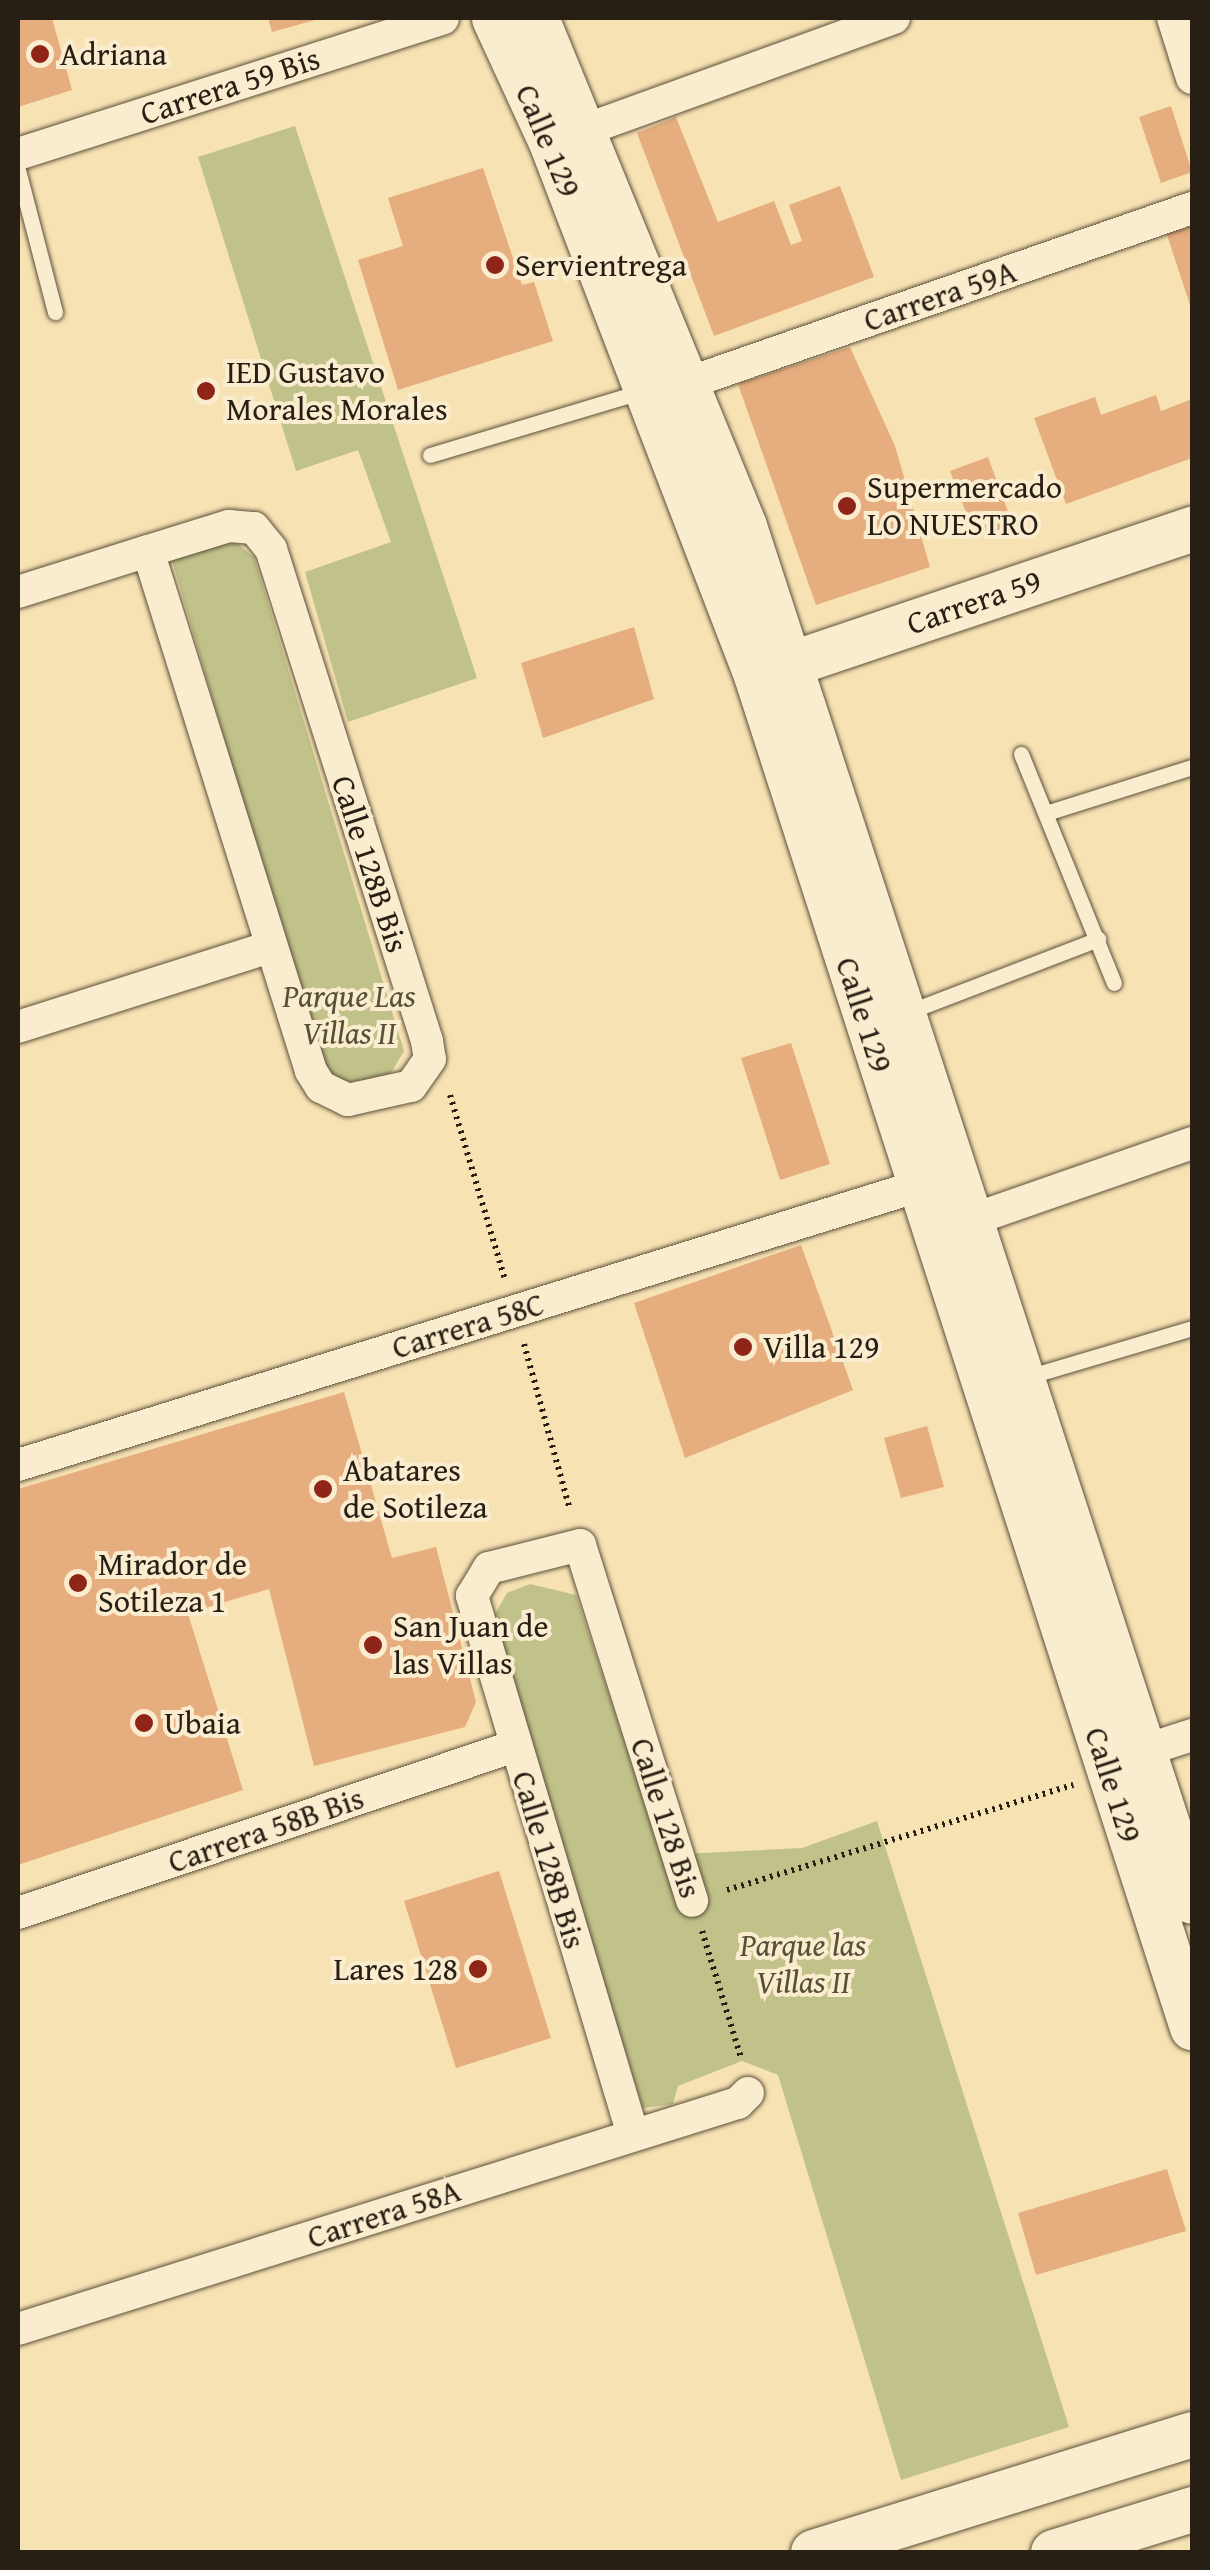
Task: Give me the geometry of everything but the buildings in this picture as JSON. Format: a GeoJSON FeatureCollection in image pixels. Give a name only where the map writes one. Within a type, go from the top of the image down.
{"type":"FeatureCollection","features":[{"type":"Feature","properties":{"kind":"main road","name":"Calle 129"},"geometry":{"type":"LineString","coordinates":[[494,18],[569,136]]}},
{"type":"Feature","properties":{"kind":"main road","name":"Calle 129"},"geometry":{"type":"LineString","coordinates":[[536,18],[569,136],[668,387],[904,1014],[953,1226],[1119,1763],[1192,1901]]}},
{"type":"Feature","properties":{"kind":"main road","name":"Carrera 59"},"geometry":{"type":"LineString","coordinates":[[774,670],[1192,529]]}},
{"type":"Feature","properties":{"kind":"main road","name":"Calle 129"},"geometry":{"type":"LineString","coordinates":[[774,670],[919,1186],[953,1226],[1023,1378],[1119,1763],[1192,2027]]}},
{"type":"Feature","properties":{"kind":"main road"},"geometry":{"type":"LineString","coordinates":[[813,2552],[1192,2434]]}},
{"type":"Feature","properties":{"kind":"main road"},"geometry":{"type":"LineString","coordinates":[[1053,2552],[1192,2509]]}},
{"type":"Feature","properties":{"kind":"street","name":"Carrera 59 Bis"},"geometry":{"type":"LineString","coordinates":[[18,154],[443,18]]}},
{"type":"Feature","properties":{"kind":"street"},"geometry":{"type":"LineString","coordinates":[[569,136],[894,18]]}},
{"type":"Feature","properties":{"kind":"street"},"geometry":{"type":"LineString","coordinates":[[1173,18],[1192,78]]}},
{"type":"Feature","properties":{"kind":"street","name":"Carrera 59A"},"geometry":{"type":"LineString","coordinates":[[668,387],[1192,208]]}},
{"type":"Feature","properties":{"kind":"street","name":"Calle 128B Bis"},"geometry":{"type":"LineString","coordinates":[[229,526],[254,528],[271,549],[427,1040],[425,1071],[410,1086],[348,1100],[321,1086],[270,947],[148,551],[229,526]]}},
{"type":"Feature","properties":{"kind":"street"},"geometry":{"type":"LineString","coordinates":[[18,592],[148,551]]}},
{"type":"Feature","properties":{"kind":"street"},"geometry":{"type":"LineString","coordinates":[[18,1027],[270,947]]}},
{"type":"Feature","properties":{"kind":"street"},"geometry":{"type":"LineString","coordinates":[[953,1226],[1192,1143]]}},
{"type":"Feature","properties":{"kind":"street","name":"Carrera 58C"},"geometry":{"type":"LineString","coordinates":[[18,1465],[919,1186]]}},
{"type":"Feature","properties":{"kind":"street","name":"Calle 128 Bis"},"geometry":{"type":"LineString","coordinates":[[474,1584],[489,1568],[580,1545],[692,1901]]}},
{"type":"Feature","properties":{"kind":"street","name":"Calle 128B Bis"},"geometry":{"type":"LineString","coordinates":[[474,1584],[472,1596],[515,1746],[633,2135]]}},
{"type":"Feature","properties":{"kind":"street"},"geometry":{"type":"LineString","coordinates":[[1119,1763],[1192,1735]]}},
{"type":"Feature","properties":{"kind":"street","name":"Carrera 58B Bis"},"geometry":{"type":"LineString","coordinates":[[18,1913],[515,1746]]}},
{"type":"Feature","properties":{"kind":"street","name":"Carrera 58A"},"geometry":{"type":"LineString","coordinates":[[18,2329],[738,2104],[748,2093]]}},
{"type":"Feature","properties":{"kind":"lane"},"geometry":{"type":"LineString","coordinates":[[18,170],[55,312]]}},
{"type":"Feature","properties":{"kind":"lane"},"geometry":{"type":"LineString","coordinates":[[430,455],[668,387]]}},
{"type":"Feature","properties":{"kind":"lane"},"geometry":{"type":"LineString","coordinates":[[1021,754],[1114,983]]}},
{"type":"Feature","properties":{"kind":"lane"},"geometry":{"type":"LineString","coordinates":[[1046,814],[1192,767]]}},
{"type":"Feature","properties":{"kind":"lane"},"geometry":{"type":"LineString","coordinates":[[904,1014],[1098,939]]}},
{"type":"Feature","properties":{"kind":"lane"},"geometry":{"type":"LineString","coordinates":[[1023,1378],[1192,1328]]}},
{"type":"Feature","properties":{"kind":"path"},"geometry":{"type":"LineString","coordinates":[[692,1901],[1119,1763]]}},
{"type":"Feature","properties":{"kind":"path","name":"Calle 128 Bis"},"geometry":{"type":"LineString","coordinates":[[692,1901],[748,2093]]}},
{"type":"Feature","properties":{"kind":"green space"},"geometry":{"type":"Polygon","coordinates":[[[295,126],[477,678],[348,722],[305,572],[391,542],[358,450],[296,471],[198,157],[295,126]]]}},
{"type":"Feature","properties":{"kind":"green space","name":"Parque Las Villas II"},"geometry":{"type":"Polygon","coordinates":[[[230,538],[254,557],[404,1051],[391,1073],[365,1081],[340,1081],[319,1062],[172,560],[230,538]]]}},
{"type":"Feature","properties":{"kind":"green space","name":"Parque las Villas II"},"geometry":{"type":"Polygon","coordinates":[[[530,1584],[576,1595],[662,1855],[802,1848],[877,1821],[1069,2427],[901,2480],[778,2075],[742,2061],[678,2086],[673,2104],[643,2108],[491,1621],[507,1593],[530,1584]]]}},
{"type":"Feature","properties":{"kind":"place","name":"Adriana"},"geometry":{"type":"Point","coordinates":[40,54]}},
{"type":"Feature","properties":{"kind":"place","name":"Servientrega"},"geometry":{"type":"Point","coordinates":[495,265]}},
{"type":"Feature","properties":{"kind":"place","name":"IED Gustavo Morales Morales"},"geometry":{"type":"Point","coordinates":[206,391]}},
{"type":"Feature","properties":{"kind":"place","name":"Supermercado LO NUESTRO"},"geometry":{"type":"Point","coordinates":[847,506]}},
{"type":"Feature","properties":{"kind":"place","name":"Villa 129"},"geometry":{"type":"Point","coordinates":[743,1347]}},
{"type":"Feature","properties":{"kind":"place","name":"Abatares de Sotileza"},"geometry":{"type":"Point","coordinates":[323,1489]}},
{"type":"Feature","properties":{"kind":"place","name":"Mirador de Sotileza 1"},"geometry":{"type":"Point","coordinates":[78,1583]}},
{"type":"Feature","properties":{"kind":"place","name":"San Juan de las Villas"},"geometry":{"type":"Point","coordinates":[373,1645]}},
{"type":"Feature","properties":{"kind":"place","name":"Ubaia"},"geometry":{"type":"Point","coordinates":[144,1723]}},
{"type":"Feature","properties":{"kind":"place","name":"Lares 128"},"geometry":{"type":"Point","coordinates":[478,1969]}}]}
